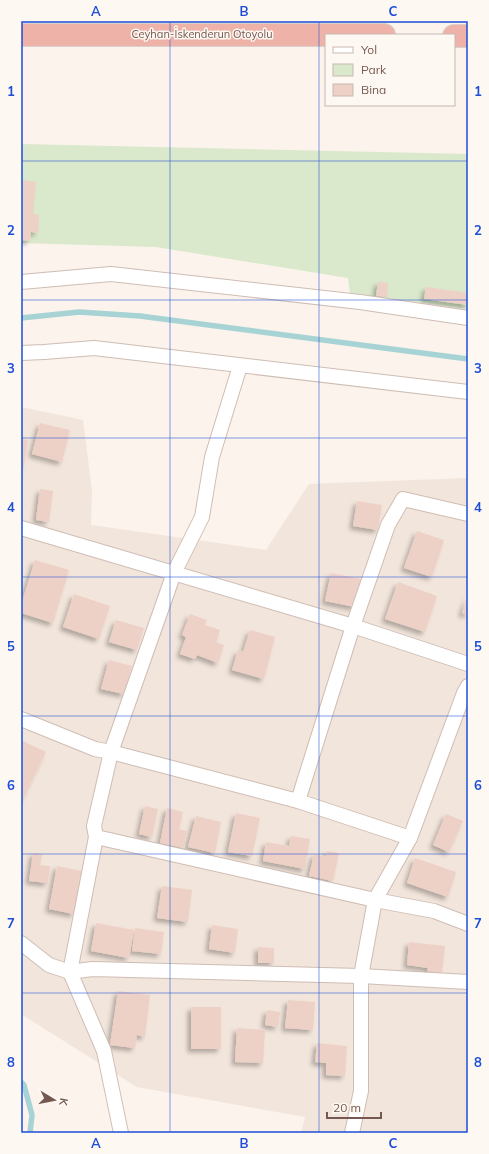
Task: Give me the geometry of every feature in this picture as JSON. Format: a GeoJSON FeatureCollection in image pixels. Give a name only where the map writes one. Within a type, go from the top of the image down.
{"type":"FeatureCollection","features":[{"type":"Feature","properties":{"kind":"highway","name":"Ceyhan-İskenderun Otoyolu"},"geometry":{"type":"LineString","coordinates":[[21,35],[325,35]]}},
{"type":"Feature","properties":{"kind":"highway"},"geometry":{"type":"LineString","coordinates":[[455,36],[468,36]]}},
{"type":"Feature","properties":{"kind":"street"},"geometry":{"type":"LineString","coordinates":[[21,282],[111,274],[360,302],[468,318]]}},
{"type":"Feature","properties":{"kind":"street"},"geometry":{"type":"LineString","coordinates":[[21,353],[94,348],[468,392]]}},
{"type":"Feature","properties":{"kind":"street"},"geometry":{"type":"LineString","coordinates":[[121,1133],[104,1051],[70,972],[96,837],[94,826],[111,752],[174,574],[202,518],[212,457],[240,366]]}},
{"type":"Feature","properties":{"kind":"street"},"geometry":{"type":"LineString","coordinates":[[298,801],[353,626],[388,525],[403,499],[468,514]]}},
{"type":"Feature","properties":{"kind":"street"},"geometry":{"type":"LineString","coordinates":[[21,528],[353,626],[468,664]]}},
{"type":"Feature","properties":{"kind":"street"},"geometry":{"type":"LineString","coordinates":[[352,1133],[361,1091],[361,976],[375,900],[410,838],[464,693],[468,686]]}},
{"type":"Feature","properties":{"kind":"street"},"geometry":{"type":"LineString","coordinates":[[21,719],[95,749],[298,801],[410,838]]}},
{"type":"Feature","properties":{"kind":"street"},"geometry":{"type":"LineString","coordinates":[[96,837],[375,900],[434,911],[468,924]]}},
{"type":"Feature","properties":{"kind":"street"},"geometry":{"type":"LineString","coordinates":[[21,943],[49,965],[70,972],[92,969],[361,976],[468,982]]}},
{"type":"Feature","properties":{"kind":"shaded area"},"geometry":{"type":"Polygon","coordinates":[[[21,407],[83,420],[92,491],[91,525],[266,550],[309,484],[468,478],[468,1133],[301,1133],[305,1117],[137,1087],[21,1014],[21,407]]]}},
{"type":"Feature","properties":{"kind":"green space"},"geometry":{"type":"Polygon","coordinates":[[[21,144],[468,154],[468,309],[350,293],[348,278],[156,247],[21,243],[21,144]]]}},
{"type":"Feature","properties":{"kind":"building"},"geometry":{"type":"Polygon","coordinates":[[[21,180],[36,182],[33,214],[39,215],[38,233],[31,232],[30,241],[21,240],[21,180]]]}},
{"type":"Feature","properties":{"kind":"building"},"geometry":{"type":"Polygon","coordinates":[[[378,282],[388,283],[387,297],[376,296],[378,282]]]}},
{"type":"Feature","properties":{"kind":"building"},"geometry":{"type":"Polygon","coordinates":[[[426,287],[468,293],[468,305],[424,299],[426,287]]]}},
{"type":"Feature","properties":{"kind":"building"},"geometry":{"type":"Polygon","coordinates":[[[40,423],[70,430],[62,462],[32,454],[40,423]]]}},
{"type":"Feature","properties":{"kind":"building"},"geometry":{"type":"Polygon","coordinates":[[[21,439],[28,440],[22,477],[21,477],[21,439]]]}},
{"type":"Feature","properties":{"kind":"building"},"geometry":{"type":"Polygon","coordinates":[[[40,489],[53,491],[49,522],[36,520],[40,489]]]}},
{"type":"Feature","properties":{"kind":"building"},"geometry":{"type":"Polygon","coordinates":[[[357,501],[382,505],[378,530],[353,526],[357,501]]]}},
{"type":"Feature","properties":{"kind":"building"},"geometry":{"type":"Polygon","coordinates":[[[417,531],[444,540],[432,577],[404,568],[417,531]]]}},
{"type":"Feature","properties":{"kind":"building"},"geometry":{"type":"Polygon","coordinates":[[[35,560],[69,570],[53,623],[21,613],[21,605],[35,560]]]}},
{"type":"Feature","properties":{"kind":"building"},"geometry":{"type":"Polygon","coordinates":[[[331,573],[361,579],[355,607],[325,601],[331,573]]]}},
{"type":"Feature","properties":{"kind":"building"},"geometry":{"type":"Polygon","coordinates":[[[398,582],[437,596],[425,632],[385,619],[398,582]]]}},
{"type":"Feature","properties":{"kind":"building"},"geometry":{"type":"Polygon","coordinates":[[[74,594],[110,606],[99,639],[63,627],[74,594]]]}},
{"type":"Feature","properties":{"kind":"building"},"geometry":{"type":"Polygon","coordinates":[[[468,596],[468,615],[462,613],[468,596]]]}},
{"type":"Feature","properties":{"kind":"building"},"geometry":{"type":"Polygon","coordinates":[[[190,614],[207,620],[205,625],[220,630],[216,642],[224,645],[218,663],[197,655],[195,659],[180,654],[186,637],[182,635],[190,614]]]}},
{"type":"Feature","properties":{"kind":"building"},"geometry":{"type":"Polygon","coordinates":[[[116,620],[144,628],[137,650],[109,642],[116,620]]]}},
{"type":"Feature","properties":{"kind":"building"},"geometry":{"type":"Polygon","coordinates":[[[250,630],[275,637],[264,679],[232,670],[238,650],[243,652],[250,630]]]}},
{"type":"Feature","properties":{"kind":"building"},"geometry":{"type":"Polygon","coordinates":[[[109,660],[132,666],[124,694],[101,689],[109,660]]]}},
{"type":"Feature","properties":{"kind":"building"},"geometry":{"type":"Polygon","coordinates":[[[21,740],[46,752],[22,802],[21,802],[21,740]]]}},
{"type":"Feature","properties":{"kind":"building"},"geometry":{"type":"Polygon","coordinates":[[[145,806],[158,809],[152,837],[139,834],[145,806]]]}},
{"type":"Feature","properties":{"kind":"building"},"geometry":{"type":"Polygon","coordinates":[[[167,808],[183,812],[179,829],[187,831],[184,848],[160,843],[167,808]]]}},
{"type":"Feature","properties":{"kind":"building"},"geometry":{"type":"Polygon","coordinates":[[[236,813],[260,818],[252,856],[228,852],[236,813]]]}},
{"type":"Feature","properties":{"kind":"building"},"geometry":{"type":"Polygon","coordinates":[[[446,814],[463,821],[449,852],[433,845],[446,814]]]}},
{"type":"Feature","properties":{"kind":"building"},"geometry":{"type":"Polygon","coordinates":[[[196,816],[221,822],[215,853],[188,847],[196,816]]]}},
{"type":"Feature","properties":{"kind":"building"},"geometry":{"type":"Polygon","coordinates":[[[291,836],[310,839],[305,869],[263,861],[266,842],[289,846],[291,836]]]}},
{"type":"Feature","properties":{"kind":"building"},"geometry":{"type":"Polygon","coordinates":[[[327,851],[339,853],[333,881],[309,876],[314,854],[326,857],[327,851]]]}},
{"type":"Feature","properties":{"kind":"building"},"geometry":{"type":"Polygon","coordinates":[[[33,853],[42,854],[40,865],[50,866],[48,883],[29,881],[33,853]]]}},
{"type":"Feature","properties":{"kind":"building"},"geometry":{"type":"Polygon","coordinates":[[[415,858],[456,872],[448,897],[407,883],[415,858]]]}},
{"type":"Feature","properties":{"kind":"building"},"geometry":{"type":"Polygon","coordinates":[[[57,866],[82,871],[74,914],[49,909],[57,866]]]}},
{"type":"Feature","properties":{"kind":"building"},"geometry":{"type":"Polygon","coordinates":[[[162,886],[192,890],[188,922],[157,918],[162,886]]]}},
{"type":"Feature","properties":{"kind":"building"},"geometry":{"type":"Polygon","coordinates":[[[96,923],[134,930],[129,958],[91,951],[96,923]]]}},
{"type":"Feature","properties":{"kind":"building"},"geometry":{"type":"Polygon","coordinates":[[[212,925],[238,929],[235,953],[209,949],[212,925]]]}},
{"type":"Feature","properties":{"kind":"building"},"geometry":{"type":"Polygon","coordinates":[[[135,928],[164,932],[161,954],[132,951],[135,928]]]}},
{"type":"Feature","properties":{"kind":"building"},"geometry":{"type":"Polygon","coordinates":[[[409,942],[445,946],[442,973],[427,971],[428,968],[407,965],[409,942]]]}},
{"type":"Feature","properties":{"kind":"building"},"geometry":{"type":"Polygon","coordinates":[[[258,947],[274,948],[274,963],[258,963],[258,947]]]}},
{"type":"Feature","properties":{"kind":"building"},"geometry":{"type":"Polygon","coordinates":[[[118,991],[150,995],[145,1037],[137,1035],[135,1048],[110,1045],[118,991]]]}},
{"type":"Feature","properties":{"kind":"building"},"geometry":{"type":"Polygon","coordinates":[[[288,1000],[315,1002],[313,1030],[285,1028],[288,1000]]]}},
{"type":"Feature","properties":{"kind":"building"},"geometry":{"type":"Polygon","coordinates":[[[191,1007],[221,1007],[221,1049],[191,1049],[191,1007]]]}},
{"type":"Feature","properties":{"kind":"building"},"geometry":{"type":"Polygon","coordinates":[[[267,1010],[280,1012],[278,1027],[265,1025],[267,1010]]]}},
{"type":"Feature","properties":{"kind":"building"},"geometry":{"type":"Polygon","coordinates":[[[237,1028],[265,1030],[263,1063],[235,1062],[237,1028]]]}},
{"type":"Feature","properties":{"kind":"building"},"geometry":{"type":"Polygon","coordinates":[[[317,1043],[347,1046],[345,1076],[326,1075],[326,1063],[315,1062],[317,1043]]]}},
{"type":"Feature","properties":{"kind":"waterway"},"geometry":{"type":"LineString","coordinates":[[21,318],[79,312],[140,316],[468,359]]}},
{"type":"Feature","properties":{"kind":"waterway"},"geometry":{"type":"LineString","coordinates":[[21,1082],[24,1085],[32,1115],[30,1133]]}}]}
